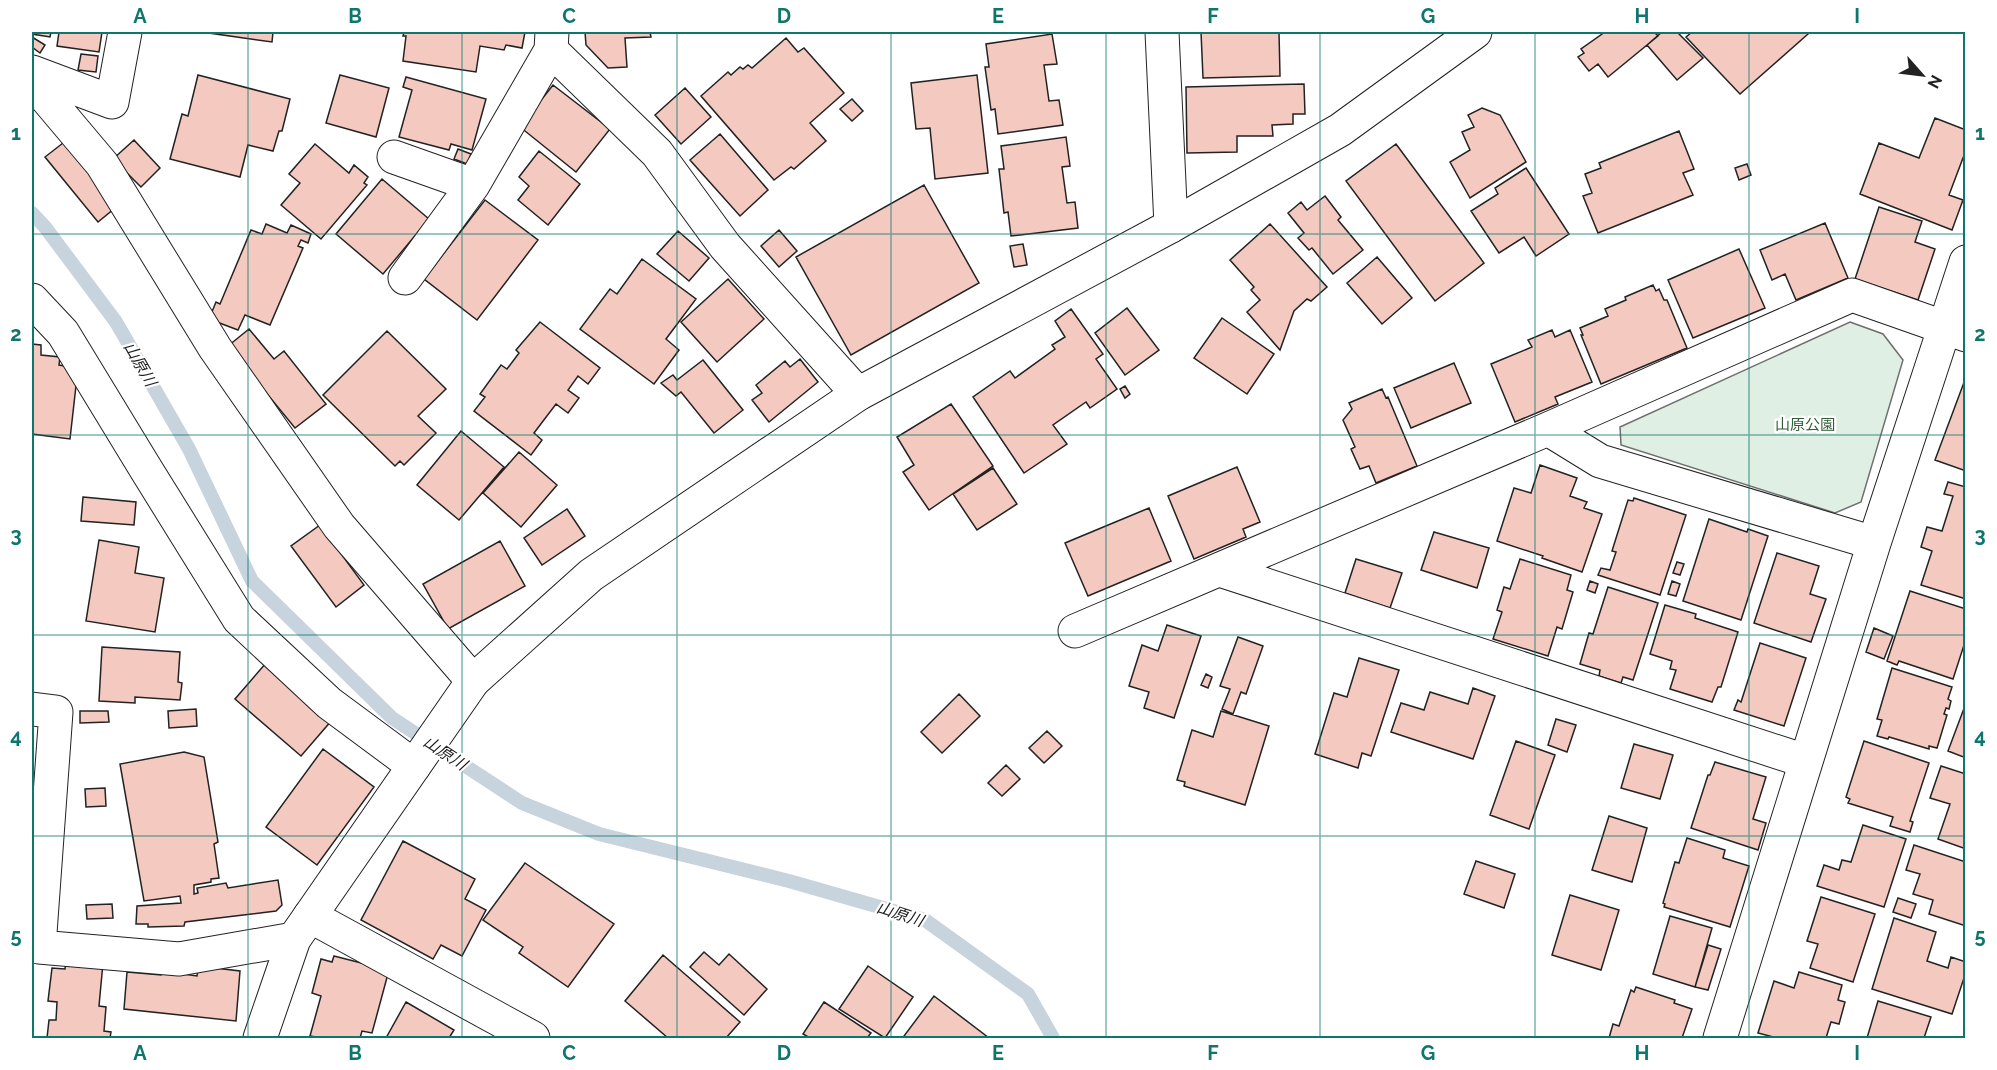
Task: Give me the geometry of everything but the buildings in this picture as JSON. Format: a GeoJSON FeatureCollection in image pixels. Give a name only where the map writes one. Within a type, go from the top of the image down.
{"type":"FeatureCollection","features":[{"type":"Feature","properties":{"kind":"street"},"geometry":{"type":"LineString","coordinates":[[32,72],[111,102],[125,32]]}},
{"type":"Feature","properties":{"kind":"street"},"geometry":{"type":"LineString","coordinates":[[1162,32],[1171,226]]}},
{"type":"Feature","properties":{"kind":"street"},"geometry":{"type":"LineString","coordinates":[[260,1038],[302,928],[473,681],[591,575],[858,394],[1171,226],[1340,130],[1475,32]]}},
{"type":"Feature","properties":{"kind":"street"},"geometry":{"type":"LineString","coordinates":[[405,278],[473,185],[552,41],[657,153],[725,246],[858,394]]}},
{"type":"Feature","properties":{"kind":"street"},"geometry":{"type":"LineString","coordinates":[[32,81],[102,164],[214,348],[339,526],[473,681]]}},
{"type":"Feature","properties":{"kind":"street"},"geometry":{"type":"LineString","coordinates":[[394,157],[473,185]]}},
{"type":"Feature","properties":{"kind":"street"},"geometry":{"type":"LineString","coordinates":[[1720,1038],[1874,543],[1955,331],[1965,262]]}},
{"type":"Feature","properties":{"kind":"street"},"geometry":{"type":"LineString","coordinates":[[1076,631],[1548,429],[1852,295],[1955,331]]}},
{"type":"Feature","properties":{"kind":"street"},"geometry":{"type":"LineString","coordinates":[[32,300],[63,333],[239,619],[329,703],[414,766]]}},
{"type":"Feature","properties":{"kind":"street"},"geometry":{"type":"LineString","coordinates":[[1548,429],[1600,461],[1874,543]]}},
{"type":"Feature","properties":{"kind":"street"},"geometry":{"type":"LineString","coordinates":[[1220,570],[1805,761]]}},
{"type":"Feature","properties":{"kind":"street"},"geometry":{"type":"LineString","coordinates":[[32,709],[56,712],[39,947],[179,959],[302,928],[533,1038]]}},
{"type":"Feature","properties":{"kind":"green space","name":"山原公園"},"geometry":{"type":"Polygon","coordinates":[[[1850,322],[1883,334],[1903,360],[1861,502],[1835,513],[1621,445],[1620,427],[1850,322]]]}},
{"type":"Feature","properties":{"kind":"waterway","name":"山原川"},"geometry":{"type":"LineString","coordinates":[[32,213],[116,322],[189,449],[252,581],[392,718],[522,803],[599,834],[789,881],[925,920],[1028,994],[1053,1038]]}}]}
